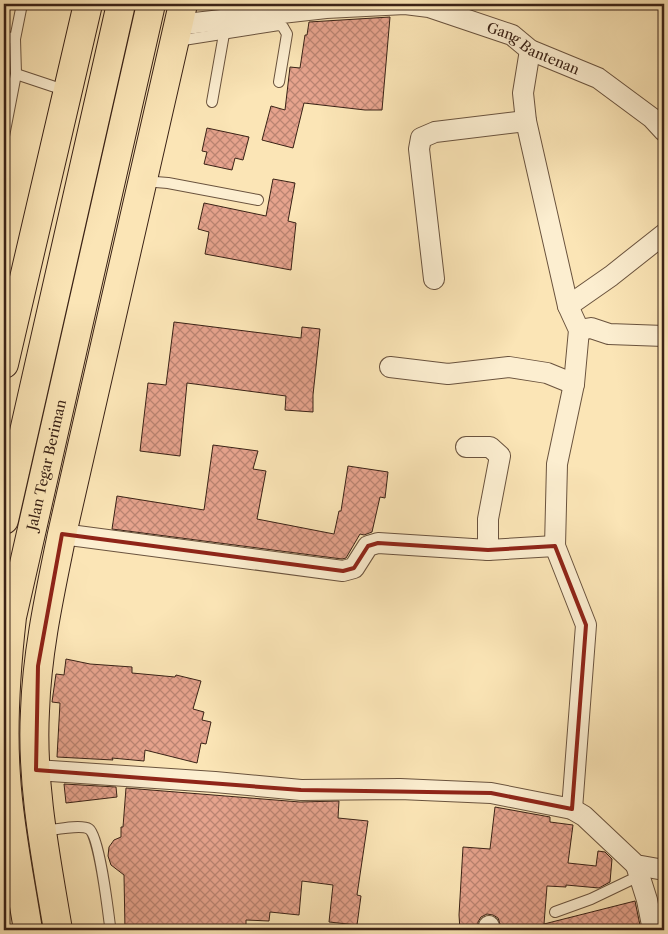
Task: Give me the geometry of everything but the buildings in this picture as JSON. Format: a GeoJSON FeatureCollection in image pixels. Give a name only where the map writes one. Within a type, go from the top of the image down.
{"type":"FeatureCollection","features":[{"type":"Feature","properties":{"kind":"main road"},"geometry":{"type":"LineString","coordinates":[[4,364],[88,4]]}},
{"type":"Feature","properties":{"kind":"main road","name":"Jalan Tegar Beriman"},"geometry":{"type":"LineString","coordinates":[[4,520],[121,4]]}},
{"type":"Feature","properties":{"kind":"main road","name":"Jalan Tegar Beriman"},"geometry":{"type":"LineString","coordinates":[[28,930],[6,777],[4,710],[6,662],[12,617],[151,4]]}},
{"type":"Feature","properties":{"kind":"main road"},"geometry":{"type":"LineString","coordinates":[[58,930],[42,831],[36,770],[34,713],[38,666],[45,618],[62,534],[178,23]]}},
{"type":"Feature","properties":{"kind":"street","name":"Gang Bantenan"},"geometry":{"type":"LineString","coordinates":[[178,23],[326,8],[405,4],[429,7],[512,35],[530,50],[598,78],[652,118],[664,131]]}},
{"type":"Feature","properties":{"kind":"street"},"geometry":{"type":"LineString","coordinates":[[530,50],[523,93],[526,121],[568,306],[578,330],[574,384],[558,464],[555,546],[586,625],[572,809]]}},
{"type":"Feature","properties":{"kind":"street"},"geometry":{"type":"LineString","coordinates":[[434,279],[419,149],[421,138],[435,132],[526,121]]}},
{"type":"Feature","properties":{"kind":"street"},"geometry":{"type":"LineString","coordinates":[[568,306],[611,276],[664,234]]}},
{"type":"Feature","properties":{"kind":"street"},"geometry":{"type":"LineString","coordinates":[[578,330],[591,328],[609,334],[664,336]]}},
{"type":"Feature","properties":{"kind":"street"},"geometry":{"type":"LineString","coordinates":[[390,367],[448,374],[510,367],[547,373],[574,384]]}},
{"type":"Feature","properties":{"kind":"street"},"geometry":{"type":"LineString","coordinates":[[466,447],[490,447],[500,456],[488,519],[488,550]]}},
{"type":"Feature","properties":{"kind":"street"},"geometry":{"type":"LineString","coordinates":[[62,534],[343,571],[354,568],[368,546],[378,543],[488,550],[555,546]]}},
{"type":"Feature","properties":{"kind":"street"},"geometry":{"type":"LineString","coordinates":[[36,770],[215,782],[301,790],[400,789],[491,794],[572,809],[584,816],[637,871],[647,900],[653,930]]}},
{"type":"Feature","properties":{"kind":"street"},"geometry":{"type":"LineString","coordinates":[[637,871],[664,870]]}},
{"type":"Feature","properties":{"kind":"lane"},"geometry":{"type":"LineString","coordinates":[[4,136],[16,74],[15,39],[22,4]]}},
{"type":"Feature","properties":{"kind":"lane"},"geometry":{"type":"LineString","coordinates":[[178,23],[224,34],[279,25],[283,27],[287,34],[279,82]]}},
{"type":"Feature","properties":{"kind":"lane"},"geometry":{"type":"LineString","coordinates":[[212,102],[224,34]]}},
{"type":"Feature","properties":{"kind":"lane"},"geometry":{"type":"LineString","coordinates":[[4,36],[15,39]]}},
{"type":"Feature","properties":{"kind":"lane"},"geometry":{"type":"LineString","coordinates":[[16,74],[67,91]]}},
{"type":"Feature","properties":{"kind":"lane"},"geometry":{"type":"LineString","coordinates":[[142,180],[258,200]]}},
{"type":"Feature","properties":{"kind":"lane"},"geometry":{"type":"LineString","coordinates":[[42,831],[80,827],[88,828],[94,835],[102,870],[109,930]]}},
{"type":"Feature","properties":{"kind":"lane"},"geometry":{"type":"LineString","coordinates":[[555,912],[591,899],[637,871]]}},
{"type":"Feature","properties":{"kind":"highlighted area"},"geometry":{"type":"Polygon","coordinates":[[[62,534],[343,571],[354,568],[368,546],[378,543],[488,550],[555,546],[586,625],[572,809],[491,793],[301,790],[36,770],[38,666],[62,534]]]}}]}
